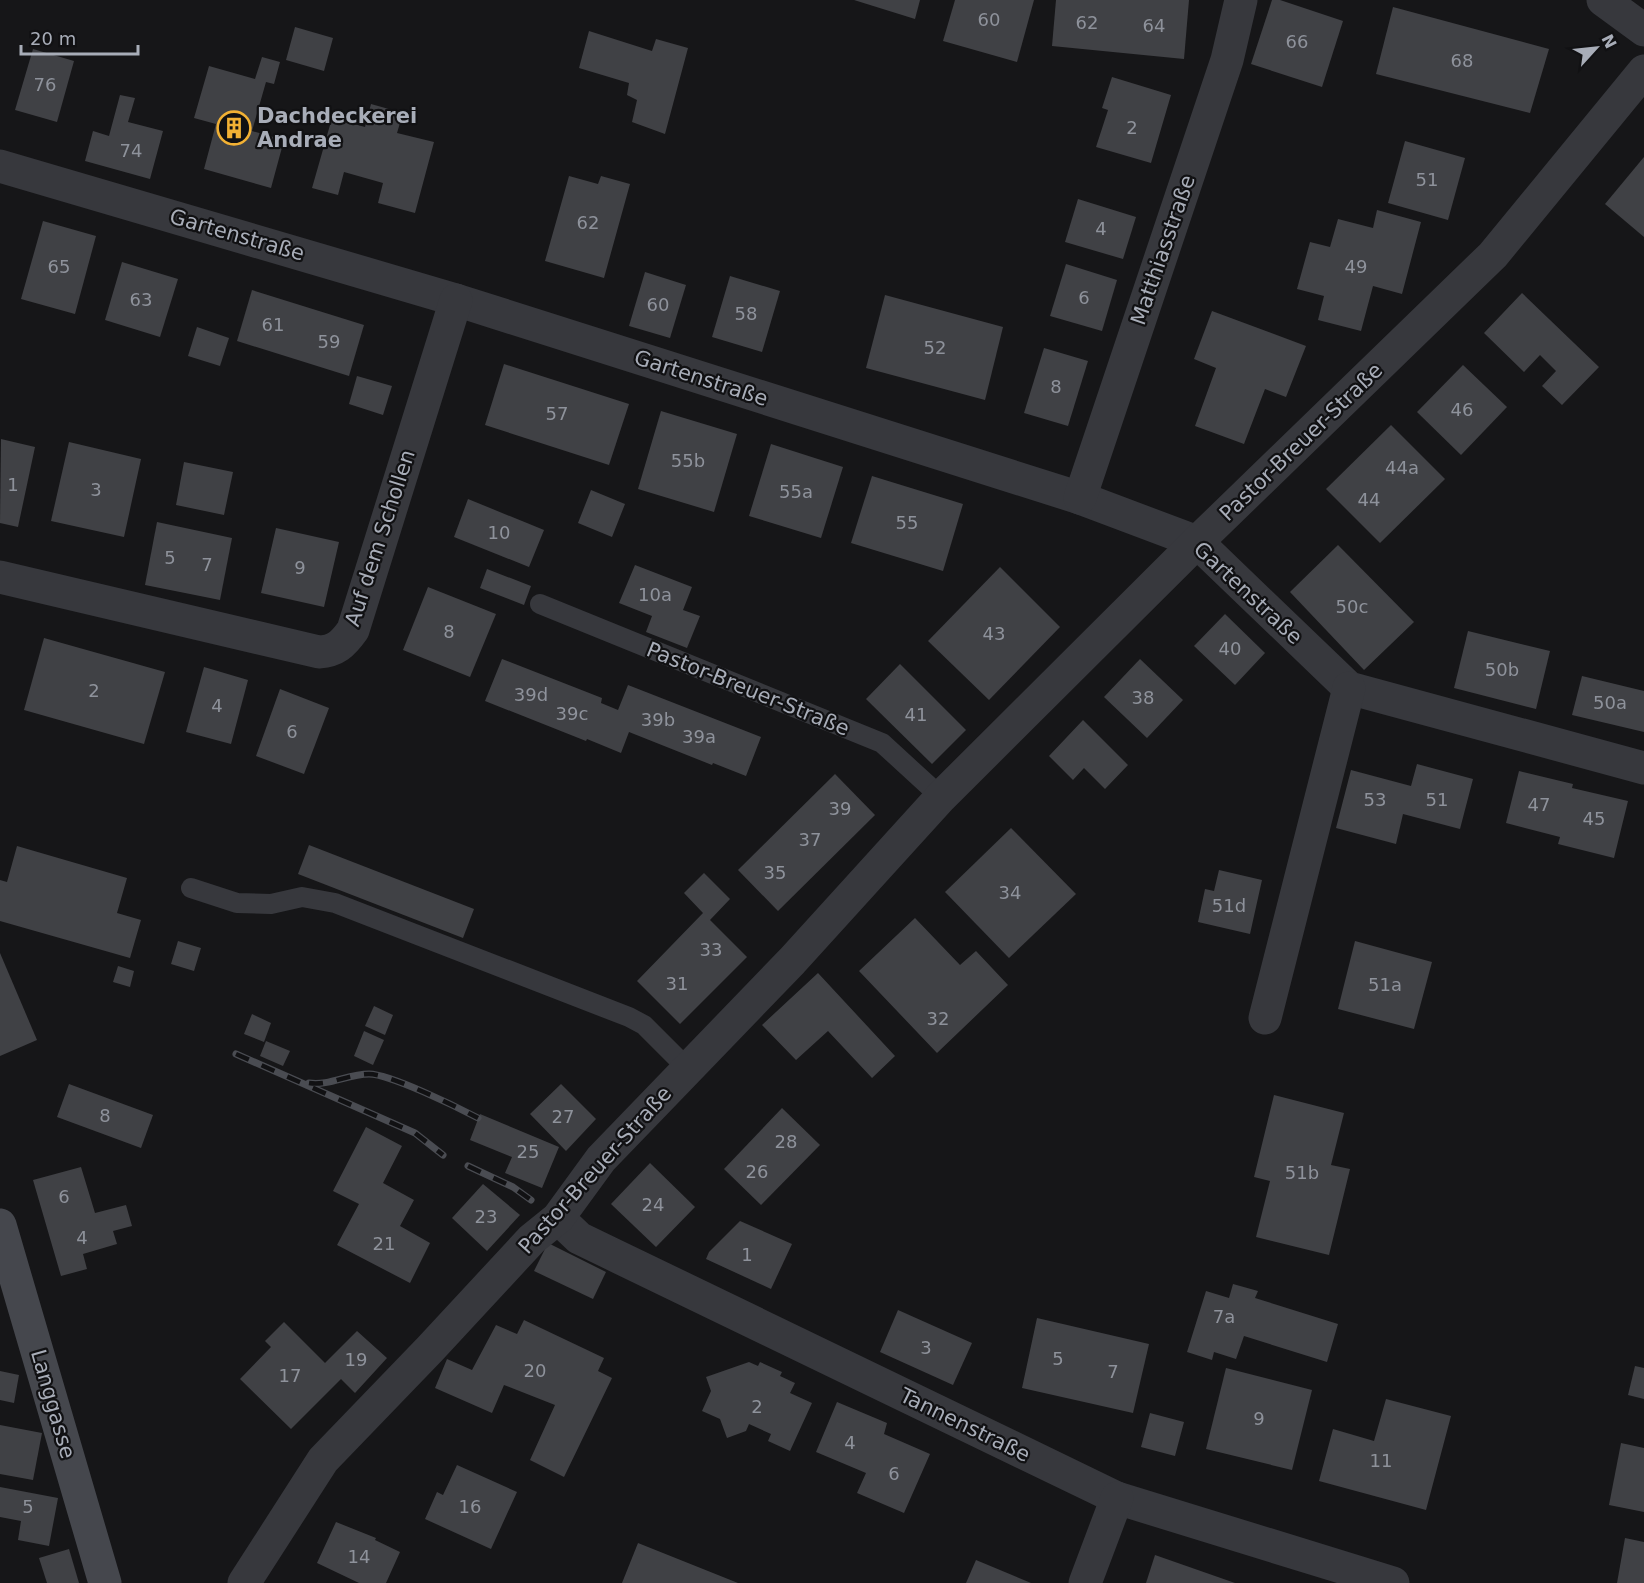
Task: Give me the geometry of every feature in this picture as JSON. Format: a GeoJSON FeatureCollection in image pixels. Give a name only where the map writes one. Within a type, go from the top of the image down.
{"type":"FeatureCollection","features":[{"type":"Feature","properties":{"kind":"street","name":"Matthiasstraße"},"geometry":{"type":"LineString","coordinates":[[1080,498],[1227,60],[1241,0]]}},
{"type":"Feature","properties":{"kind":"street"},"geometry":{"type":"LineString","coordinates":[[1603,0],[1644,30]]}},
{"type":"Feature","properties":{"kind":"street","name":"Pastor-Breuer-Straße"},"geometry":{"type":"LineString","coordinates":[[244,1583],[322,1460],[430,1349],[532,1239],[558,1218],[601,1159],[792,961],[941,797],[1197,542],[1493,255],[1644,71]]}},
{"type":"Feature","properties":{"kind":"street","name":"Gartenstraße"},"geometry":{"type":"LineString","coordinates":[[0,166],[456,300],[1080,498],[1197,542],[1349,688],[1644,768]]}},
{"type":"Feature","properties":{"kind":"street","name":"Auf dem Schollen"},"geometry":{"type":"LineString","coordinates":[[0,578],[319,652],[331,651],[344,643],[353,630],[456,300]]}},
{"type":"Feature","properties":{"kind":"street"},"geometry":{"type":"LineString","coordinates":[[1265,1018],[1349,688]]}},
{"type":"Feature","properties":{"kind":"street","name":"Tannenstraße"},"geometry":{"type":"LineString","coordinates":[[558,1218],[579,1238],[1117,1498],[1393,1583]]}},
{"type":"Feature","properties":{"kind":"street","name":"Langgasse"},"geometry":{"type":"LineString","coordinates":[[0,1225],[105,1583]]}},
{"type":"Feature","properties":{"kind":"street"},"geometry":{"type":"LineString","coordinates":[[1085,1583],[1117,1498]]}},
{"type":"Feature","properties":{"kind":"lane","name":"Pastor-Breuer-Straße"},"geometry":{"type":"LineString","coordinates":[[540,604],[882,743],[941,797]]}},
{"type":"Feature","properties":{"kind":"lane"},"geometry":{"type":"LineString","coordinates":[[191,888],[237,903],[271,904],[302,897],[335,903],[630,1017],[644,1025],[688,1069]]}},
{"type":"Feature","properties":{"kind":"building"},"geometry":{"type":"Polygon","coordinates":[[[854,0],[920,0],[915,19],[854,0]]]}},
{"type":"Feature","properties":{"kind":"building"},"geometry":{"type":"Polygon","coordinates":[[[955,0],[1034,0],[1017,62],[943,41],[955,0]]]}},
{"type":"Feature","properties":{"kind":"building"},"geometry":{"type":"Polygon","coordinates":[[[1056,0],[1189,0],[1184,59],[1052,46],[1056,0]]]}},
{"type":"Feature","properties":{"kind":"building"},"geometry":{"type":"Polygon","coordinates":[[[1272,0],[1280,0],[1343,21],[1322,87],[1251,64],[1272,0]]]}},
{"type":"Feature","properties":{"kind":"building"},"geometry":{"type":"Polygon","coordinates":[[[1393,7],[1549,49],[1530,113],[1376,74],[1393,7]]]}},
{"type":"Feature","properties":{"kind":"building"},"geometry":{"type":"Polygon","coordinates":[[[295,27],[333,38],[324,71],[286,60],[295,27]]]}},
{"type":"Feature","properties":{"kind":"building"},"geometry":{"type":"Polygon","coordinates":[[[589,31],[652,51],[656,39],[688,48],[665,134],[632,122],[637,100],[627,95],[629,83],[579,68],[589,31]]]}},
{"type":"Feature","properties":{"kind":"building"},"geometry":{"type":"Polygon","coordinates":[[[33,49],[74,61],[57,122],[15,110],[33,49]]]}},
{"type":"Feature","properties":{"kind":"building","name":"Dachdeckerei Andrae"},"geometry":{"type":"Polygon","coordinates":[[[262,57],[280,62],[274,84],[266,82],[252,131],[284,140],[271,188],[204,169],[216,124],[194,118],[209,66],[255,79],[262,57]]]}},
{"type":"Feature","properties":{"kind":"building"},"geometry":{"type":"Polygon","coordinates":[[[1112,77],[1171,95],[1151,163],[1096,147],[1108,110],[1102,108],[1112,77]]]}},
{"type":"Feature","properties":{"kind":"building"},"geometry":{"type":"Polygon","coordinates":[[[120,95],[135,98],[128,122],[163,131],[150,179],[85,161],[93,131],[109,136],[120,95]]]}},
{"type":"Feature","properties":{"kind":"building"},"geometry":{"type":"Polygon","coordinates":[[[371,104],[403,113],[397,133],[434,142],[415,213],[378,203],[383,183],[344,172],[338,195],[312,188],[332,118],[365,127],[371,104]]]}},
{"type":"Feature","properties":{"kind":"building"},"geometry":{"type":"Polygon","coordinates":[[[1405,141],[1465,158],[1448,220],[1388,203],[1405,141]]]}},
{"type":"Feature","properties":{"kind":"building"},"geometry":{"type":"Polygon","coordinates":[[[1644,157],[1644,237],[1605,204],[1644,157]]]}},
{"type":"Feature","properties":{"kind":"building"},"geometry":{"type":"Polygon","coordinates":[[[569,176],[598,184],[601,176],[630,184],[604,278],[545,261],[569,176]]]}},
{"type":"Feature","properties":{"kind":"building"},"geometry":{"type":"Polygon","coordinates":[[[1078,199],[1136,217],[1123,259],[1065,242],[1078,199]]]}},
{"type":"Feature","properties":{"kind":"building"},"geometry":{"type":"Polygon","coordinates":[[[1377,210],[1421,222],[1402,294],[1373,286],[1361,331],[1318,320],[1324,296],[1297,289],[1310,242],[1330,247],[1338,219],[1373,228],[1377,210]]]}},
{"type":"Feature","properties":{"kind":"building"},"geometry":{"type":"Polygon","coordinates":[[[43,221],[96,236],[75,314],[21,299],[43,221]]]}},
{"type":"Feature","properties":{"kind":"building"},"geometry":{"type":"Polygon","coordinates":[[[122,262],[178,279],[160,337],[105,320],[122,262]]]}},
{"type":"Feature","properties":{"kind":"building"},"geometry":{"type":"Polygon","coordinates":[[[1066,264],[1117,280],[1102,331],[1050,316],[1066,264]]]}},
{"type":"Feature","properties":{"kind":"building"},"geometry":{"type":"Polygon","coordinates":[[[645,272],[686,285],[670,338],[629,326],[645,272]]]}},
{"type":"Feature","properties":{"kind":"building"},"geometry":{"type":"Polygon","coordinates":[[[730,276],[780,291],[762,352],[712,337],[730,276]]]}},
{"type":"Feature","properties":{"kind":"building"},"geometry":{"type":"Polygon","coordinates":[[[252,290],[364,325],[349,376],[237,341],[252,290]]]}},
{"type":"Feature","properties":{"kind":"building"},"geometry":{"type":"Polygon","coordinates":[[[1522,293],[1599,367],[1562,405],[1542,386],[1556,371],[1540,355],[1524,372],[1484,333],[1522,293]]]}},
{"type":"Feature","properties":{"kind":"building"},"geometry":{"type":"Polygon","coordinates":[[[885,295],[1003,327],[985,400],[866,368],[885,295]]]}},
{"type":"Feature","properties":{"kind":"building"},"geometry":{"type":"Polygon","coordinates":[[[1212,311],[1306,346],[1286,397],[1265,389],[1244,444],[1195,426],[1216,368],[1194,359],[1212,311]]]}},
{"type":"Feature","properties":{"kind":"building"},"geometry":{"type":"Polygon","coordinates":[[[197,327],[229,338],[220,366],[188,356],[197,327]]]}},
{"type":"Feature","properties":{"kind":"building"},"geometry":{"type":"Polygon","coordinates":[[[1044,348],[1088,361],[1068,426],[1024,413],[1044,348]]]}},
{"type":"Feature","properties":{"kind":"building"},"geometry":{"type":"Polygon","coordinates":[[[504,364],[629,404],[609,465],[485,425],[504,364]]]}},
{"type":"Feature","properties":{"kind":"building"},"geometry":{"type":"Polygon","coordinates":[[[1463,365],[1507,407],[1461,455],[1417,412],[1463,365]]]}},
{"type":"Feature","properties":{"kind":"building"},"geometry":{"type":"Polygon","coordinates":[[[357,376],[392,386],[383,415],[349,404],[357,376]]]}},
{"type":"Feature","properties":{"kind":"building"},"geometry":{"type":"Polygon","coordinates":[[[661,411],[737,434],[714,512],[638,489],[661,411]]]}},
{"type":"Feature","properties":{"kind":"building"},"geometry":{"type":"Polygon","coordinates":[[[1391,425],[1445,479],[1380,543],[1326,489],[1391,425]]]}},
{"type":"Feature","properties":{"kind":"building"},"geometry":{"type":"Polygon","coordinates":[[[1,439],[35,447],[18,527],[0,523],[1,439]]]}},
{"type":"Feature","properties":{"kind":"building"},"geometry":{"type":"Polygon","coordinates":[[[69,442],[141,459],[124,537],[51,521],[69,442]]]}},
{"type":"Feature","properties":{"kind":"building"},"geometry":{"type":"Polygon","coordinates":[[[771,444],[843,467],[821,538],[749,516],[771,444]]]}},
{"type":"Feature","properties":{"kind":"building"},"geometry":{"type":"Polygon","coordinates":[[[184,462],[233,472],[224,515],[176,505],[184,462]]]}},
{"type":"Feature","properties":{"kind":"building"},"geometry":{"type":"Polygon","coordinates":[[[872,476],[963,504],[943,571],[851,543],[872,476]]]}},
{"type":"Feature","properties":{"kind":"building"},"geometry":{"type":"Polygon","coordinates":[[[591,490],[625,504],[612,537],[578,523],[591,490]]]}},
{"type":"Feature","properties":{"kind":"building"},"geometry":{"type":"Polygon","coordinates":[[[468,499],[544,530],[529,567],[454,537],[468,499]]]}},
{"type":"Feature","properties":{"kind":"building"},"geometry":{"type":"Polygon","coordinates":[[[157,522],[232,538],[220,600],[145,585],[157,522]]]}},
{"type":"Feature","properties":{"kind":"building"},"geometry":{"type":"Polygon","coordinates":[[[276,528],[339,542],[324,607],[261,593],[276,528]]]}},
{"type":"Feature","properties":{"kind":"building"},"geometry":{"type":"Polygon","coordinates":[[[1338,545],[1414,622],[1364,670],[1290,592],[1338,545]]]}},
{"type":"Feature","properties":{"kind":"building"},"geometry":{"type":"Polygon","coordinates":[[[635,565],[692,587],[683,610],[700,616],[687,648],[646,632],[652,616],[619,603],[635,565]]]}},
{"type":"Feature","properties":{"kind":"building"},"geometry":{"type":"Polygon","coordinates":[[[1000,567],[1060,627],[989,700],[928,641],[1000,567]]]}},
{"type":"Feature","properties":{"kind":"building"},"geometry":{"type":"Polygon","coordinates":[[[487,569],[531,586],[524,605],[480,588],[487,569]]]}},
{"type":"Feature","properties":{"kind":"building"},"geometry":{"type":"Polygon","coordinates":[[[428,587],[496,614],[470,677],[403,650],[428,587]]]}},
{"type":"Feature","properties":{"kind":"building"},"geometry":{"type":"Polygon","coordinates":[[[1225,614],[1265,653],[1235,685],[1194,646],[1225,614]]]}},
{"type":"Feature","properties":{"kind":"building"},"geometry":{"type":"Polygon","coordinates":[[[1468,631],[1550,651],[1536,709],[1454,688],[1468,631]]]}},
{"type":"Feature","properties":{"kind":"building"},"geometry":{"type":"Polygon","coordinates":[[[44,638],[165,672],[144,744],[24,710],[44,638]]]}},
{"type":"Feature","properties":{"kind":"building"},"geometry":{"type":"Polygon","coordinates":[[[502,659],[602,698],[601,703],[618,710],[628,685],[761,737],[746,776],[629,732],[621,753],[485,701],[502,659]]]}},
{"type":"Feature","properties":{"kind":"building"},"geometry":{"type":"Polygon","coordinates":[[[1140,659],[1183,700],[1147,738],[1104,697],[1140,659]]]}},
{"type":"Feature","properties":{"kind":"building"},"geometry":{"type":"Polygon","coordinates":[[[900,664],[966,730],[932,764],[866,699],[900,664]]]}},
{"type":"Feature","properties":{"kind":"building"},"geometry":{"type":"Polygon","coordinates":[[[204,667],[248,680],[231,744],[186,732],[204,667]]]}},
{"type":"Feature","properties":{"kind":"building"},"geometry":{"type":"Polygon","coordinates":[[[1582,676],[1644,691],[1644,732],[1572,715],[1582,676]]]}},
{"type":"Feature","properties":{"kind":"building"},"geometry":{"type":"Polygon","coordinates":[[[280,689],[329,708],[304,774],[256,756],[280,689]]]}},
{"type":"Feature","properties":{"kind":"building"},"geometry":{"type":"Polygon","coordinates":[[[1083,720],[1128,765],[1105,789],[1084,768],[1073,780],[1049,756],[1083,720]]]}},
{"type":"Feature","properties":{"kind":"building"},"geometry":{"type":"Polygon","coordinates":[[[1417,764],[1473,779],[1460,829],[1403,814],[1396,844],[1336,828],[1351,770],[1411,786],[1417,764]]]}},
{"type":"Feature","properties":{"kind":"building"},"geometry":{"type":"Polygon","coordinates":[[[1519,771],[1573,784],[1572,788],[1628,801],[1614,858],[1558,844],[1560,837],[1506,823],[1519,771]]]}},
{"type":"Feature","properties":{"kind":"building"},"geometry":{"type":"Polygon","coordinates":[[[835,774],[875,815],[778,911],[738,870],[835,774]]]}},
{"type":"Feature","properties":{"kind":"building"},"geometry":{"type":"Polygon","coordinates":[[[1011,828],[1076,894],[1009,958],[945,892],[1011,828]]]}},
{"type":"Feature","properties":{"kind":"building"},"geometry":{"type":"Polygon","coordinates":[[[309,845],[474,909],[463,938],[298,874],[309,845]]]}},
{"type":"Feature","properties":{"kind":"building"},"geometry":{"type":"Polygon","coordinates":[[[17,846],[127,878],[117,913],[141,920],[130,958],[0,921],[0,880],[7,882],[17,846]]]}},
{"type":"Feature","properties":{"kind":"building"},"geometry":{"type":"Polygon","coordinates":[[[1219,870],[1262,880],[1250,934],[1198,922],[1205,889],[1214,891],[1219,870]]]}},
{"type":"Feature","properties":{"kind":"building"},"geometry":{"type":"Polygon","coordinates":[[[704,873],[730,899],[710,920],[747,957],[680,1024],[637,981],[703,913],[684,893],[704,873]]]}},
{"type":"Feature","properties":{"kind":"building"},"geometry":{"type":"Polygon","coordinates":[[[915,918],[960,965],[976,951],[1008,985],[937,1053],[859,971],[915,918]]]}},
{"type":"Feature","properties":{"kind":"building"},"geometry":{"type":"Polygon","coordinates":[[[178,941],[201,948],[194,971],[171,964],[178,941]]]}},
{"type":"Feature","properties":{"kind":"building"},"geometry":{"type":"Polygon","coordinates":[[[1355,941],[1432,962],[1414,1029],[1338,1009],[1355,941]]]}},
{"type":"Feature","properties":{"kind":"building"},"geometry":{"type":"Polygon","coordinates":[[[0,953],[37,1040],[0,1056],[0,953]]]}},
{"type":"Feature","properties":{"kind":"building"},"geometry":{"type":"Polygon","coordinates":[[[118,966],[134,971],[130,987],[113,982],[118,966]]]}},
{"type":"Feature","properties":{"kind":"building"},"geometry":{"type":"Polygon","coordinates":[[[818,973],[895,1056],[872,1078],[828,1031],[796,1060],[762,1025],[818,973]]]}},
{"type":"Feature","properties":{"kind":"building"},"geometry":{"type":"Polygon","coordinates":[[[374,1006],[393,1015],[385,1035],[365,1026],[374,1006]]]}},
{"type":"Feature","properties":{"kind":"building"},"geometry":{"type":"Polygon","coordinates":[[[252,1014],[271,1023],[264,1042],[244,1034],[252,1014]]]}},
{"type":"Feature","properties":{"kind":"building"},"geometry":{"type":"Polygon","coordinates":[[[364,1031],[384,1040],[373,1065],[354,1056],[364,1031]]]}},
{"type":"Feature","properties":{"kind":"building"},"geometry":{"type":"Polygon","coordinates":[[[266,1041],[290,1051],[283,1066],[260,1056],[266,1041]]]}},
{"type":"Feature","properties":{"kind":"building"},"geometry":{"type":"Polygon","coordinates":[[[69,1084],[153,1115],[141,1148],[57,1117],[69,1084]]]}},
{"type":"Feature","properties":{"kind":"building"},"geometry":{"type":"Polygon","coordinates":[[[561,1084],[596,1119],[566,1151],[530,1114],[561,1084]]]}},
{"type":"Feature","properties":{"kind":"building"},"geometry":{"type":"Polygon","coordinates":[[[1274,1095],[1344,1113],[1331,1165],[1350,1169],[1329,1255],[1256,1237],[1270,1181],[1254,1177],[1274,1095]]]}},
{"type":"Feature","properties":{"kind":"building"},"geometry":{"type":"Polygon","coordinates":[[[782,1108],[820,1145],[761,1205],[724,1169],[782,1108]]]}},
{"type":"Feature","properties":{"kind":"building"},"geometry":{"type":"Polygon","coordinates":[[[480,1114],[559,1147],[542,1188],[505,1173],[512,1157],[470,1140],[480,1114]]]}},
{"type":"Feature","properties":{"kind":"building"},"geometry":{"type":"Polygon","coordinates":[[[366,1127],[402,1146],[383,1183],[414,1200],[400,1226],[430,1243],[410,1283],[337,1245],[359,1204],[333,1191],[366,1127]]]}},
{"type":"Feature","properties":{"kind":"building"},"geometry":{"type":"Polygon","coordinates":[[[650,1163],[695,1207],[656,1247],[611,1204],[650,1163]]]}},
{"type":"Feature","properties":{"kind":"building"},"geometry":{"type":"Polygon","coordinates":[[[81,1167],[95,1213],[126,1205],[132,1226],[113,1231],[117,1244],[83,1254],[87,1269],[61,1276],[33,1180],[81,1167]]]}},
{"type":"Feature","properties":{"kind":"building"},"geometry":{"type":"Polygon","coordinates":[[[483,1184],[520,1215],[487,1251],[452,1218],[483,1184]]]}},
{"type":"Feature","properties":{"kind":"building"},"geometry":{"type":"Polygon","coordinates":[[[740,1221],[792,1244],[771,1289],[706,1259],[709,1252],[740,1221]]]}},
{"type":"Feature","properties":{"kind":"building"},"geometry":{"type":"Polygon","coordinates":[[[548,1243],[606,1272],[593,1299],[534,1271],[548,1243]]]}},
{"type":"Feature","properties":{"kind":"building"},"geometry":{"type":"Polygon","coordinates":[[[1233,1284],[1258,1291],[1255,1298],[1338,1324],[1327,1362],[1244,1336],[1236,1359],[1214,1352],[1212,1360],[1187,1352],[1206,1291],[1229,1298],[1233,1284]]]}},
{"type":"Feature","properties":{"kind":"building"},"geometry":{"type":"Polygon","coordinates":[[[898,1310],[972,1343],[953,1385],[880,1352],[898,1310]]]}},
{"type":"Feature","properties":{"kind":"building"},"geometry":{"type":"Polygon","coordinates":[[[1037,1318],[1149,1344],[1133,1413],[1022,1388],[1037,1318]]]}},
{"type":"Feature","properties":{"kind":"building"},"geometry":{"type":"Polygon","coordinates":[[[524,1320],[604,1358],[598,1371],[612,1378],[564,1477],[530,1460],[555,1405],[504,1385],[492,1413],[435,1388],[447,1359],[472,1370],[496,1325],[517,1334],[524,1320]]]}},
{"type":"Feature","properties":{"kind":"building"},"geometry":{"type":"Polygon","coordinates":[[[284,1322],[325,1363],[357,1331],[387,1358],[355,1393],[341,1379],[291,1429],[240,1379],[271,1347],[265,1341],[284,1322]]]}},
{"type":"Feature","properties":{"kind":"building"},"geometry":{"type":"Polygon","coordinates":[[[749,1362],[758,1366],[760,1362],[782,1372],[780,1376],[795,1383],[790,1393],[812,1403],[790,1451],[768,1441],[771,1434],[749,1424],[746,1431],[727,1438],[720,1419],[702,1411],[711,1391],[706,1377],[749,1362]]]}},
{"type":"Feature","properties":{"kind":"building"},"geometry":{"type":"Polygon","coordinates":[[[1635,1366],[1644,1368],[1644,1399],[1628,1395],[1635,1366]]]}},
{"type":"Feature","properties":{"kind":"building"},"geometry":{"type":"Polygon","coordinates":[[[1226,1368],[1312,1390],[1292,1470],[1206,1449],[1226,1368]]]}},
{"type":"Feature","properties":{"kind":"building"},"geometry":{"type":"Polygon","coordinates":[[[0,1371],[19,1375],[14,1403],[0,1400],[0,1371]]]}},
{"type":"Feature","properties":{"kind":"building"},"geometry":{"type":"Polygon","coordinates":[[[1386,1399],[1451,1416],[1426,1510],[1319,1481],[1333,1429],[1374,1441],[1386,1399]]]}},
{"type":"Feature","properties":{"kind":"building"},"geometry":{"type":"Polygon","coordinates":[[[837,1402],[887,1423],[884,1434],[930,1454],[904,1513],[857,1493],[866,1473],[816,1452],[837,1402]]]}},
{"type":"Feature","properties":{"kind":"building"},"geometry":{"type":"Polygon","coordinates":[[[1150,1413],[1184,1422],[1175,1456],[1141,1447],[1150,1413]]]}},
{"type":"Feature","properties":{"kind":"building"},"geometry":{"type":"Polygon","coordinates":[[[0,1425],[42,1433],[33,1480],[0,1474],[0,1425]]]}},
{"type":"Feature","properties":{"kind":"building"},"geometry":{"type":"Polygon","coordinates":[[[1621,1443],[1644,1448],[1644,1512],[1609,1505],[1621,1443]]]}},
{"type":"Feature","properties":{"kind":"building"},"geometry":{"type":"Polygon","coordinates":[[[457,1465],[517,1492],[491,1549],[425,1519],[437,1492],[443,1495],[457,1465]]]}},
{"type":"Feature","properties":{"kind":"building"},"geometry":{"type":"Polygon","coordinates":[[[0,1487],[58,1498],[49,1546],[18,1540],[21,1521],[0,1517],[0,1487]]]}},
{"type":"Feature","properties":{"kind":"building"},"geometry":{"type":"Polygon","coordinates":[[[336,1522],[376,1538],[375,1540],[400,1552],[386,1583],[359,1583],[317,1563],[336,1522]]]}},
{"type":"Feature","properties":{"kind":"building"},"geometry":{"type":"Polygon","coordinates":[[[1625,1538],[1644,1542],[1644,1583],[1617,1583],[1625,1538]]]}},
{"type":"Feature","properties":{"kind":"building"},"geometry":{"type":"Polygon","coordinates":[[[638,1543],[738,1583],[622,1583],[638,1543]]]}},
{"type":"Feature","properties":{"kind":"building"},"geometry":{"type":"Polygon","coordinates":[[[69,1549],[79,1583],[47,1583],[39,1558],[69,1549]]]}},
{"type":"Feature","properties":{"kind":"building"},"geometry":{"type":"Polygon","coordinates":[[[1155,1555],[1235,1583],[1146,1583],[1155,1555]]]}},
{"type":"Feature","properties":{"kind":"building"},"geometry":{"type":"Polygon","coordinates":[[[976,1560],[1031,1583],[966,1583],[976,1560]]]}},
{"type":"Feature","properties":{"kind":"railway"},"geometry":{"type":"LineString","coordinates":[[236,1054],[415,1133],[443,1155]]}},
{"type":"Feature","properties":{"kind":"railway"},"geometry":{"type":"LineString","coordinates":[[309,1083],[324,1083],[369,1074],[379,1075],[424,1092],[478,1118]]}},
{"type":"Feature","properties":{"kind":"railway"},"geometry":{"type":"LineString","coordinates":[[468,1166],[513,1187],[531,1200]]}},
{"type":"Feature","properties":{"kind":"place","name":"Dachdeckerei Andrae"},"geometry":{"type":"Point","coordinates":[234,128]}}]}
